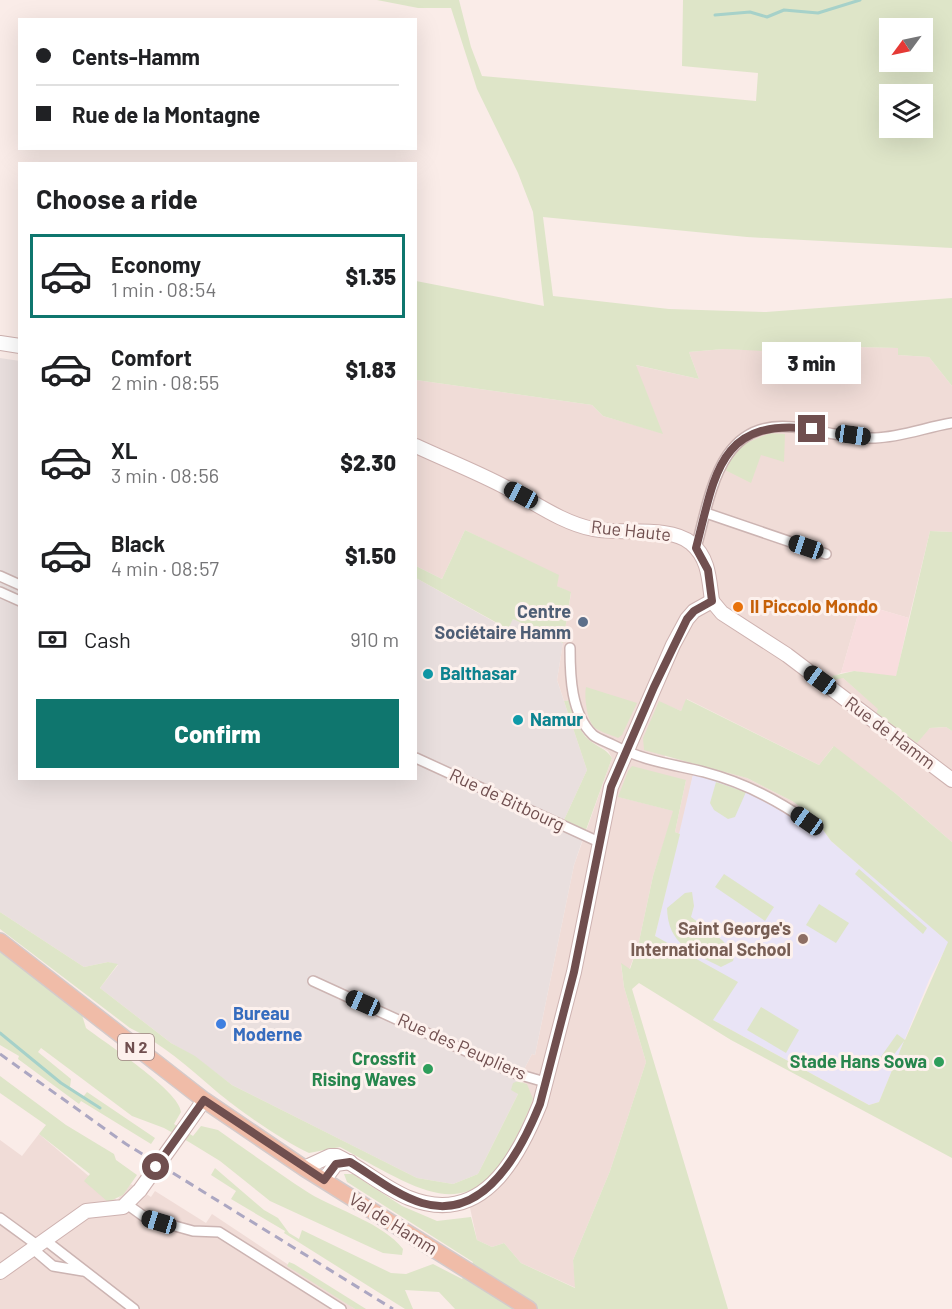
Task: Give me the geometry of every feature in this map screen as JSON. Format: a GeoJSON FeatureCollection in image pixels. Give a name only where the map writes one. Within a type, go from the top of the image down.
{"type":"FeatureCollection","features":[{"type":"Feature","properties":{"kind":"main road"},"geometry":{"type":"LineString","coordinates":[[0,344],[18,346]]}},
{"type":"Feature","properties":{"kind":"main road","name":"Rue Haute"},"geometry":{"type":"LineString","coordinates":[[417,446],[504,486],[571,522],[592,529],[669,534],[689,542],[696,548],[708,570],[712,601]]}},
{"type":"Feature","properties":{"kind":"main road","name":"Rue des Peupliers"},"geometry":{"type":"LineString","coordinates":[[304,1168],[330,1156],[338,1156],[406,1197],[425,1204],[444,1205],[468,1202],[494,1182],[511,1159],[532,1124],[545,1082],[574,972],[611,787],[687,619],[694,611],[712,601]]}},
{"type":"Feature","properties":{"kind":"main road","name":"Rue de Hamm"},"geometry":{"type":"LineString","coordinates":[[712,601],[722,613],[787,655],[952,780]]}},
{"type":"Feature","properties":{"kind":"main road","name":"Val de Hamm"},"geometry":{"type":"LineString","coordinates":[[0,941],[204,1100],[304,1168],[529,1309]]}},
{"type":"Feature","properties":{"kind":"main road"},"geometry":{"type":"LineString","coordinates":[[0,1272],[86,1211],[117,1209],[128,1204],[204,1100]]}},
{"type":"Feature","properties":{"kind":"main road"},"geometry":{"type":"LineString","coordinates":[[324,1180],[336,1164],[350,1162]]}},
{"type":"Feature","properties":{"kind":"street"},"geometry":{"type":"LineString","coordinates":[[696,548],[723,460],[732,447],[759,430],[791,427],[874,438],[952,423]]}},
{"type":"Feature","properties":{"kind":"street"},"geometry":{"type":"LineString","coordinates":[[706,513],[826,554]]}},
{"type":"Feature","properties":{"kind":"street"},"geometry":{"type":"LineString","coordinates":[[0,576],[17,584],[5,594]]}},
{"type":"Feature","properties":{"kind":"street"},"geometry":{"type":"LineString","coordinates":[[570,648],[570,684],[583,721],[593,735],[625,752],[662,765],[703,772],[744,785],[781,804],[807,821]]}},
{"type":"Feature","properties":{"kind":"street","name":"Rue de Bitbourg"},"geometry":{"type":"LineString","coordinates":[[417,758],[599,842]]}},
{"type":"Feature","properties":{"kind":"street","name":"Rue des Peupliers"},"geometry":{"type":"LineString","coordinates":[[313,981],[514,1073],[545,1082]]}},
{"type":"Feature","properties":{"kind":"street"},"geometry":{"type":"LineString","coordinates":[[128,1204],[135,1212],[152,1220],[193,1231],[219,1232],[340,1309]]}},
{"type":"Feature","properties":{"kind":"street"},"geometry":{"type":"LineString","coordinates":[[0,1218],[38,1245],[83,1271],[134,1309]]}},
{"type":"Feature","properties":{"kind":"street"},"geometry":{"type":"LineString","coordinates":[[38,1245],[53,1266],[83,1271]]}},
{"type":"Feature","properties":{"kind":"shaded area"},"geometry":{"type":"Polygon","coordinates":[[[767,345],[899,348],[898,355],[929,357],[952,386],[952,532],[930,531],[909,618],[861,604],[841,673],[833,677],[843,678],[917,742],[930,728],[946,727],[952,731],[952,842],[895,793],[833,747],[819,765],[687,699],[681,711],[659,702],[665,757],[695,762],[747,778],[792,801],[823,825],[818,830],[807,821],[694,771],[680,834],[675,832],[686,780],[619,797],[674,811],[653,876],[638,946],[629,970],[621,964],[624,987],[646,1062],[610,1171],[573,1260],[576,1288],[521,1263],[504,1243],[492,1247],[477,1240],[467,1194],[527,1084],[518,1081],[532,1054],[535,1055],[574,865],[612,758],[608,751],[588,740],[580,728],[571,700],[564,701],[557,680],[571,593],[505,550],[465,530],[442,579],[417,566],[417,380],[592,405],[603,416],[662,433],[635,365],[699,379],[689,352],[724,349],[766,350],[767,345]]]}},
{"type":"Feature","properties":{"kind":"shaded area"},"geometry":{"type":"Polygon","coordinates":[[[0,358],[18,361],[18,780],[417,780],[417,579],[507,629],[513,619],[563,643],[557,680],[587,770],[564,820],[586,830],[574,865],[535,1055],[532,1054],[518,1081],[513,1084],[518,1094],[478,1174],[453,1184],[417,1178],[232,1085],[195,1057],[171,1043],[100,988],[118,965],[108,962],[84,967],[0,912],[0,358]]]}},
{"type":"Feature","properties":{"kind":"shaded area"},"geometry":{"type":"Polygon","coordinates":[[[861,604],[909,618],[896,677],[854,671],[841,673],[861,604]]]}},
{"type":"Feature","properties":{"kind":"shaded area","name":"Saint George's International School"},"geometry":{"type":"Polygon","coordinates":[[[694,770],[725,778],[807,821],[818,830],[821,827],[831,841],[949,942],[930,978],[879,1102],[869,1105],[713,1020],[655,936],[694,770]]]}},
{"type":"Feature","properties":{"kind":"shaded area"},"geometry":{"type":"Polygon","coordinates":[[[39,1134],[117,1200],[131,1184],[151,1197],[155,1191],[206,1223],[212,1214],[355,1309],[0,1309],[0,1140],[22,1156],[39,1134]]]}},
{"type":"Feature","properties":{"kind":"green space"},"geometry":{"type":"Polygon","coordinates":[[[377,0],[459,0],[471,47],[482,76],[756,101],[758,73],[682,66],[683,0],[952,0],[952,248],[747,237],[543,217],[553,296],[669,309],[766,312],[952,298],[952,386],[929,357],[898,355],[898,348],[768,345],[766,351],[724,349],[689,352],[699,379],[636,365],[663,434],[603,416],[592,405],[417,380],[417,281],[544,306],[533,212],[518,173],[477,89],[451,8],[418,8],[377,0]]]}},
{"type":"Feature","properties":{"kind":"green space"},"geometry":{"type":"Polygon","coordinates":[[[770,433],[785,434],[784,462],[761,455],[751,483],[723,469],[744,444],[770,433]]]}},
{"type":"Feature","properties":{"kind":"green space"},"geometry":{"type":"Polygon","coordinates":[[[465,530],[559,575],[557,586],[571,592],[563,643],[513,619],[508,629],[417,579],[417,566],[442,579],[465,530]]]}},
{"type":"Feature","properties":{"kind":"green space"},"geometry":{"type":"Polygon","coordinates":[[[930,531],[952,532],[952,731],[946,727],[930,728],[917,743],[876,714],[878,709],[843,678],[834,680],[832,676],[854,671],[896,676],[930,531]]]}},
{"type":"Feature","properties":{"kind":"green space"},"geometry":{"type":"Polygon","coordinates":[[[586,687],[637,703],[622,735],[618,738],[592,725],[585,697],[586,687]]]}},
{"type":"Feature","properties":{"kind":"green space"},"geometry":{"type":"Polygon","coordinates":[[[686,699],[819,765],[834,746],[895,793],[952,842],[952,1158],[731,1040],[639,983],[632,989],[728,1309],[455,1309],[439,1292],[405,1290],[413,1309],[405,1309],[284,1233],[285,1231],[231,1199],[236,1191],[211,1175],[215,1168],[264,1210],[278,1218],[289,1233],[299,1239],[302,1230],[391,1273],[406,1274],[433,1264],[462,1279],[473,1262],[347,1182],[344,1174],[353,1174],[402,1206],[437,1221],[471,1217],[477,1240],[492,1247],[504,1243],[521,1263],[575,1288],[573,1260],[610,1171],[646,1062],[624,987],[621,963],[630,969],[638,946],[653,876],[673,811],[618,797],[632,766],[686,780],[675,832],[680,834],[655,936],[738,982],[713,1020],[869,1105],[879,1102],[904,1041],[887,1064],[880,1058],[897,1034],[905,1040],[948,942],[831,841],[821,827],[822,822],[792,801],[747,778],[644,750],[643,738],[659,701],[681,711],[686,699]]]}},
{"type":"Feature","properties":{"kind":"green space"},"geometry":{"type":"Polygon","coordinates":[[[571,700],[582,732],[612,758],[586,830],[564,820],[587,770],[564,701],[571,700]]]}},
{"type":"Feature","properties":{"kind":"green space"},"geometry":{"type":"Polygon","coordinates":[[[716,782],[746,792],[735,817],[728,819],[714,810],[710,803],[716,782]]]}},
{"type":"Feature","properties":{"kind":"green space"},"geometry":{"type":"Polygon","coordinates":[[[859,869],[927,928],[923,934],[855,874],[859,869]]]}},
{"type":"Feature","properties":{"kind":"green space"},"geometry":{"type":"Polygon","coordinates":[[[724,874],[774,907],[765,921],[715,887],[724,874]]]}},
{"type":"Feature","properties":{"kind":"green space"},"geometry":{"type":"Polygon","coordinates":[[[692,892],[694,906],[691,917],[722,940],[735,954],[733,961],[721,967],[684,946],[677,939],[668,921],[667,908],[685,893],[692,892]]]}},
{"type":"Feature","properties":{"kind":"green space"},"geometry":{"type":"Polygon","coordinates":[[[819,904],[849,923],[836,943],[806,925],[819,904]]]}},
{"type":"Feature","properties":{"kind":"green space"},"geometry":{"type":"Polygon","coordinates":[[[0,912],[84,967],[108,962],[118,964],[100,988],[171,1043],[195,1056],[232,1085],[417,1178],[453,1184],[478,1174],[518,1094],[511,1090],[513,1083],[518,1081],[527,1084],[533,1099],[511,1147],[492,1174],[473,1189],[452,1194],[429,1191],[404,1181],[340,1147],[309,1153],[248,1116],[175,1056],[130,1028],[0,929],[0,912]]]}},
{"type":"Feature","properties":{"kind":"green space"},"geometry":{"type":"Polygon","coordinates":[[[0,952],[82,1015],[86,1028],[140,1067],[168,1092],[181,1112],[174,1124],[193,1136],[201,1126],[218,1130],[309,1193],[384,1232],[403,1249],[402,1255],[383,1253],[270,1201],[220,1161],[164,1128],[132,1116],[41,1048],[38,1052],[71,1079],[70,1087],[83,1097],[87,1092],[155,1138],[151,1144],[81,1101],[79,1104],[18,1059],[19,1056],[0,1045],[0,952]]]}},
{"type":"Feature","properties":{"kind":"green space"},"geometry":{"type":"Polygon","coordinates":[[[761,1007],[799,1030],[786,1053],[747,1030],[761,1007]]]}},
{"type":"Feature","properties":{"kind":"green space"},"geometry":{"type":"Polygon","coordinates":[[[0,1076],[66,1125],[114,1154],[116,1160],[137,1175],[123,1195],[108,1202],[84,1181],[90,1174],[39,1134],[46,1125],[0,1093],[0,1076]]]}},
{"type":"Feature","properties":{"kind":"green space"},"geometry":{"type":"Polygon","coordinates":[[[289,1262],[366,1309],[355,1309],[287,1266],[289,1262]]]}},
{"type":"Feature","properties":{"kind":"waterway"},"geometry":{"type":"LineString","coordinates":[[715,15],[750,12],[767,17],[784,10],[818,13],[860,0]]}},
{"type":"Feature","properties":{"kind":"waterway"},"geometry":{"type":"LineString","coordinates":[[0,1033],[61,1083],[100,1108]]}},
{"type":"Feature","properties":{"kind":"railway"},"geometry":{"type":"LineString","coordinates":[[0,1054],[126,1144],[393,1309]]}},
{"type":"Feature","properties":{"kind":"place","name":"Il Piccolo Mondo"},"geometry":{"type":"Point","coordinates":[738,607]}},
{"type":"Feature","properties":{"kind":"place","name":"Centre Sociétaire Hamm"},"geometry":{"type":"Point","coordinates":[583,622]}},
{"type":"Feature","properties":{"kind":"place","name":"Balthasar"},"geometry":{"type":"Point","coordinates":[428,674]}},
{"type":"Feature","properties":{"kind":"place","name":"Namur"},"geometry":{"type":"Point","coordinates":[518,720]}},
{"type":"Feature","properties":{"kind":"place","name":"Saint George's International School"},"geometry":{"type":"Point","coordinates":[803,939]}},
{"type":"Feature","properties":{"kind":"place","name":"Bureau Moderne"},"geometry":{"type":"Point","coordinates":[221,1024]}},
{"type":"Feature","properties":{"kind":"place","name":"Stade Hans Sowa"},"geometry":{"type":"Point","coordinates":[939,1062]}},
{"type":"Feature","properties":{"kind":"place","name":"Crossfit Rising Waves"},"geometry":{"type":"Point","coordinates":[428,1069]}},
{"type":"Feature","properties":{"kind":"route"},"geometry":{"type":"LineString","coordinates":[[156,1167],[204,1100],[324,1180],[336,1164],[350,1162],[406,1197],[425,1204],[444,1205],[468,1202],[482,1194],[494,1182],[532,1124],[540,1104],[574,972],[611,787],[654,687],[687,619],[694,611],[712,601],[708,570],[704,558],[696,548],[716,475],[732,447],[759,430],[775,427],[812,429]]}}]}
